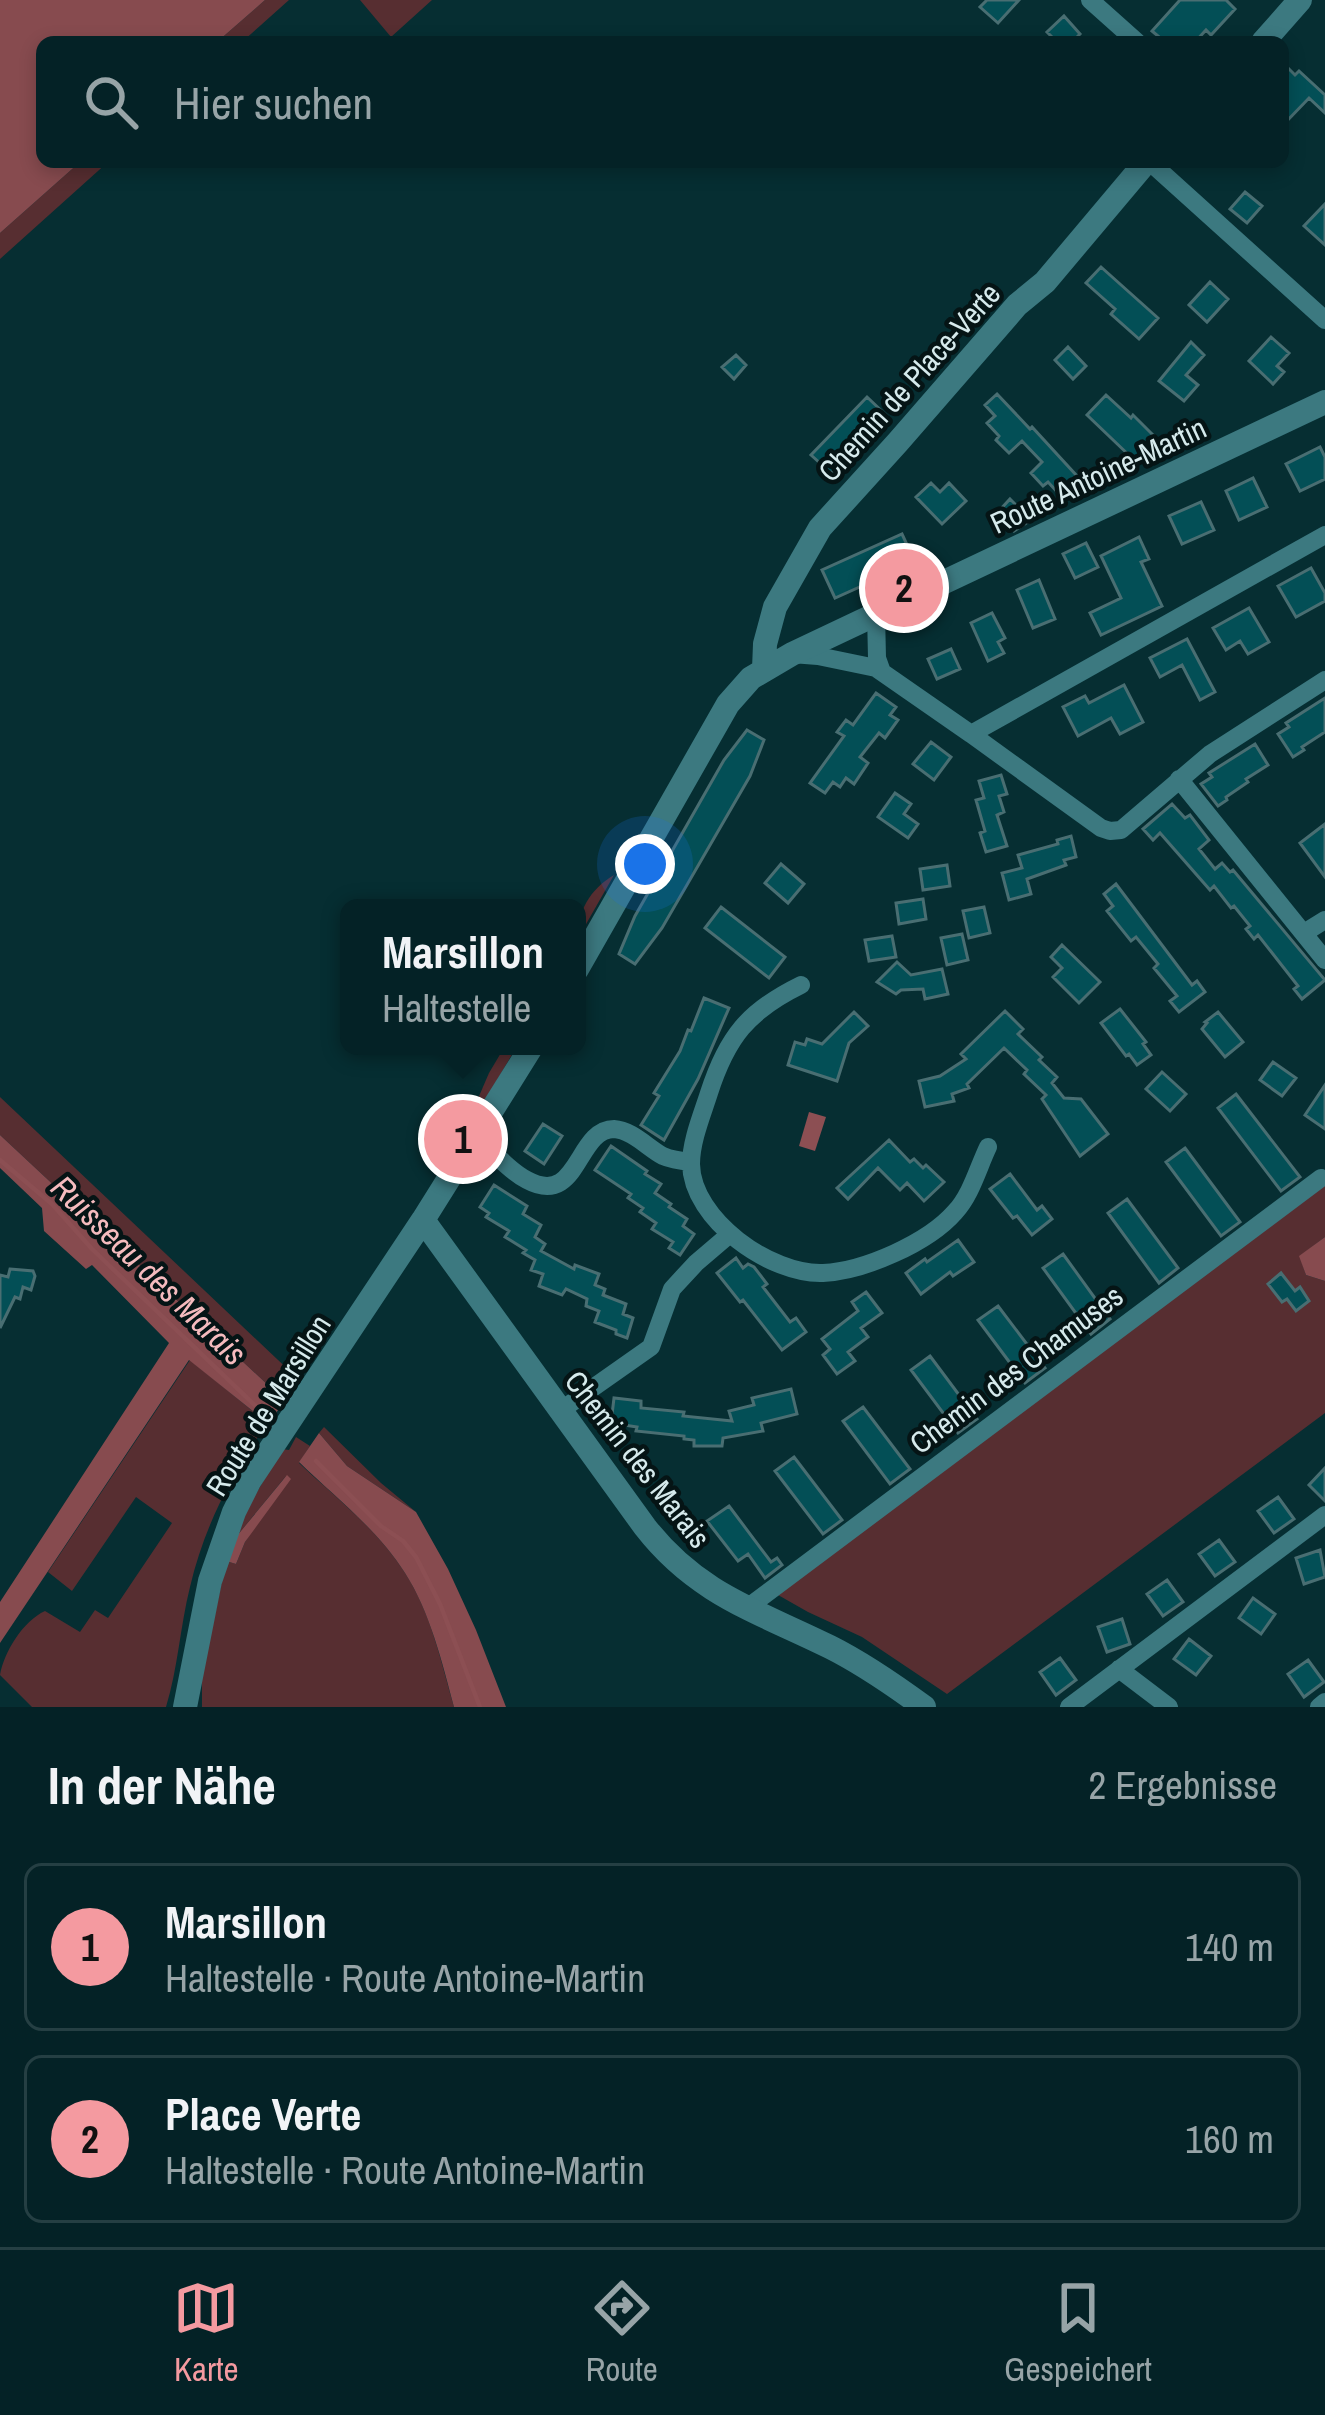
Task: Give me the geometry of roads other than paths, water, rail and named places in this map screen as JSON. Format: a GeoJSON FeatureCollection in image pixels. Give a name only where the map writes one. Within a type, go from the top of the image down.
{"type":"FeatureCollection","features":[{"type":"Feature","properties":{"kind":"street"},"geometry":{"type":"LineString","coordinates":[[1090,0],[1130,36]]}},
{"type":"Feature","properties":{"kind":"street"},"geometry":{"type":"LineString","coordinates":[[1268,36],[1300,0]]}},
{"type":"Feature","properties":{"kind":"street","name":"Chemin de Place-Verte"},"geometry":{"type":"LineString","coordinates":[[764,669],[775,607],[820,528],[1143,168]]}},
{"type":"Feature","properties":{"kind":"street"},"geometry":{"type":"LineString","coordinates":[[1155,168],[1325,320]]}},
{"type":"Feature","properties":{"kind":"street","name":"Route Antoine-Martin"},"geometry":{"type":"LineString","coordinates":[[586,953],[728,704],[764,669],[1325,403]]}},
{"type":"Feature","properties":{"kind":"street"},"geometry":{"type":"LineString","coordinates":[[971,734],[1325,535]]}},
{"type":"Feature","properties":{"kind":"street"},"geometry":{"type":"LineString","coordinates":[[876,613],[883,671]]}},
{"type":"Feature","properties":{"kind":"street"},"geometry":{"type":"LineString","coordinates":[[792,654],[883,671],[1110,831],[1129,825],[1210,754],[1325,680]]}},
{"type":"Feature","properties":{"kind":"street"},"geometry":{"type":"LineString","coordinates":[[1179,779],[1325,960]]}},
{"type":"Feature","properties":{"kind":"street"},"geometry":{"type":"LineString","coordinates":[[1304,933],[1325,920]]}},
{"type":"Feature","properties":{"kind":"street"},"geometry":{"type":"LineString","coordinates":[[801,985],[755,1012],[734,1038],[718,1066],[702,1115],[691,1162],[698,1192],[730,1234],[791,1268],[811,1272],[876,1261],[911,1245],[950,1217],[988,1147]]}},
{"type":"Feature","properties":{"kind":"street"},"geometry":{"type":"LineString","coordinates":[[423,1220],[526,1055]]}},
{"type":"Feature","properties":{"kind":"street"},"geometry":{"type":"LineString","coordinates":[[477,1136],[523,1178],[541,1185],[566,1178],[593,1140],[613,1129],[666,1157],[691,1162]]}},
{"type":"Feature","properties":{"kind":"street","name":"Chemin des Chamuses"},"geometry":{"type":"LineString","coordinates":[[747,1609],[1321,1178]]}},
{"type":"Feature","properties":{"kind":"street","name":"Chemin des Marais"},"geometry":{"type":"LineString","coordinates":[[423,1220],[670,1557],[710,1589],[857,1662],[924,1707]]}},
{"type":"Feature","properties":{"kind":"street","name":"Route de Marsillon"},"geometry":{"type":"LineString","coordinates":[[185,1707],[209,1581],[242,1496],[423,1220]]}},
{"type":"Feature","properties":{"kind":"street"},"geometry":{"type":"LineString","coordinates":[[560,1411],[651,1347],[672,1289],[730,1234]]}},
{"type":"Feature","properties":{"kind":"street"},"geometry":{"type":"LineString","coordinates":[[1069,1707],[1323,1521]]}},
{"type":"Feature","properties":{"kind":"street"},"geometry":{"type":"LineString","coordinates":[[1120,1669],[1169,1707]]}},
{"type":"Feature","properties":{"kind":"waterway","name":"Ruisseau des Marais"},"geometry":{"type":"LineString","coordinates":[[0,1160],[52,1204],[92,1249],[264,1414]]}},
{"type":"Feature","properties":{"kind":"waterway","name":"Ruisseau des Marais"},"geometry":{"type":"LineString","coordinates":[[316,1461],[416,1557],[440,1604],[480,1707]]}},
{"type":"Feature","properties":{"kind":"place","name":"Place Verte"},"geometry":{"type":"Point","coordinates":[904,588]}},
{"type":"Feature","properties":{"kind":"place","name":"Marsillon"},"geometry":{"type":"Point","coordinates":[463,1139]}}]}
